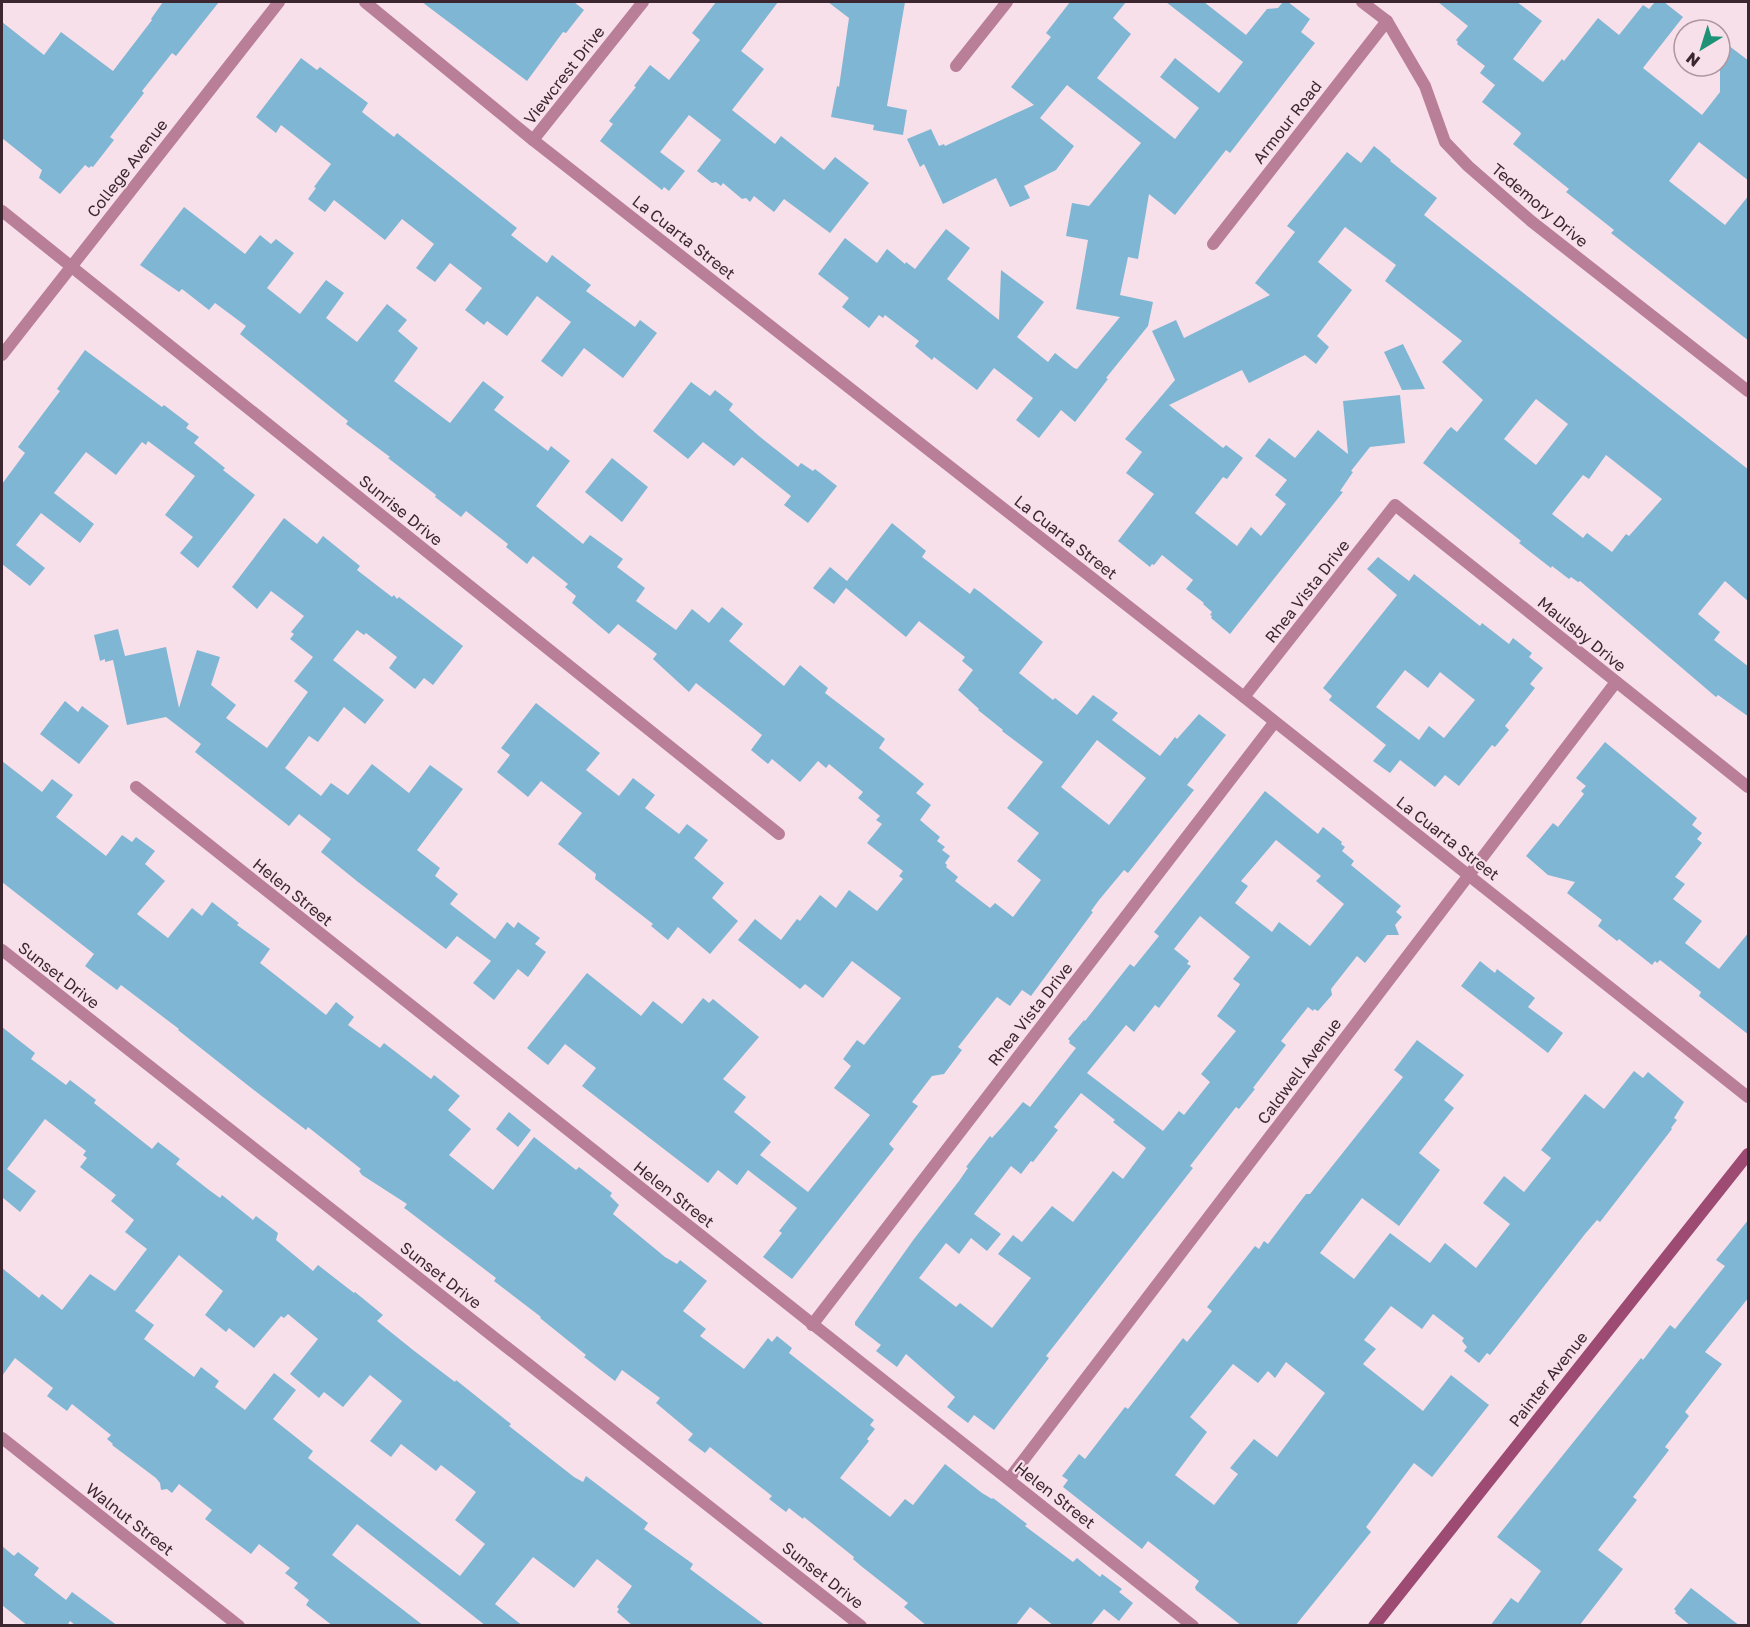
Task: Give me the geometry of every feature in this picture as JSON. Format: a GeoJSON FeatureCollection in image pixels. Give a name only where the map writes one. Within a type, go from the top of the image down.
{"type":"FeatureCollection","features":[{"type":"Feature","properties":{"kind":"main road","name":"Painter Avenue"},"geometry":{"type":"LineString","coordinates":[[1374,1626],[1749,1154]]}},
{"type":"Feature","properties":{"kind":"street","name":"College Avenue"},"geometry":{"type":"LineString","coordinates":[[2,355],[279,2]]}},
{"type":"Feature","properties":{"kind":"street","name":"La Cuarta Street"},"geometry":{"type":"LineString","coordinates":[[364,2],[533,140],[1244,697],[1749,1097]]}},
{"type":"Feature","properties":{"kind":"street","name":"Viewcrest Drive"},"geometry":{"type":"LineString","coordinates":[[533,140],[643,2]]}},
{"type":"Feature","properties":{"kind":"street"},"geometry":{"type":"LineString","coordinates":[[956,66],[1007,2]]}},
{"type":"Feature","properties":{"kind":"street","name":"Tedemory Drive"},"geometry":{"type":"LineString","coordinates":[[1362,2],[1387,21],[1425,86],[1445,142],[1468,166],[1531,221],[1749,391]]}},
{"type":"Feature","properties":{"kind":"street","name":"Armour Road"},"geometry":{"type":"LineString","coordinates":[[1213,244],[1387,21]]}},
{"type":"Feature","properties":{"kind":"street","name":"Sunrise Drive"},"geometry":{"type":"LineString","coordinates":[[2,211],[779,834]]}},
{"type":"Feature","properties":{"kind":"street","name":"Rhea Vista Drive"},"geometry":{"type":"LineString","coordinates":[[1244,697],[1395,505]]}},
{"type":"Feature","properties":{"kind":"street","name":"Maulsby Drive"},"geometry":{"type":"LineString","coordinates":[[1395,505],[1749,787]]}},
{"type":"Feature","properties":{"kind":"street","name":"Caldwell Avenue"},"geometry":{"type":"LineString","coordinates":[[1009,1479],[1616,682]]}},
{"type":"Feature","properties":{"kind":"street","name":"Rhea Vista Drive"},"geometry":{"type":"LineString","coordinates":[[812,1325],[1274,723]]}},
{"type":"Feature","properties":{"kind":"street","name":"Helen Street"},"geometry":{"type":"LineString","coordinates":[[136,788],[1193,1626]]}},
{"type":"Feature","properties":{"kind":"street","name":"Sunset Drive"},"geometry":{"type":"LineString","coordinates":[[2,950],[861,1626]]}},
{"type":"Feature","properties":{"kind":"street","name":"Walnut Street"},"geometry":{"type":"LineString","coordinates":[[2,1438],[239,1626]]}},
{"type":"Feature","properties":{"kind":"building"},"geometry":{"type":"Polygon","coordinates":[[[163,2],[219,2],[176,56],[172,53],[142,91],[144,93],[110,137],[114,140],[93,167],[89,168],[85,165],[60,194],[39,178],[42,170],[2,138],[2,22],[44,55],[61,32],[113,71],[163,2]]]}},
{"type":"Feature","properties":{"kind":"building"},"geometry":{"type":"Polygon","coordinates":[[[422,2],[574,2],[584,10],[566,33],[563,32],[527,81],[422,2]]]}},
{"type":"Feature","properties":{"kind":"building"},"geometry":{"type":"Polygon","coordinates":[[[716,2],[778,2],[741,51],[764,69],[732,110],[775,144],[781,136],[824,170],[835,157],[869,183],[830,233],[784,199],[774,212],[754,196],[750,202],[746,198],[742,199],[723,183],[721,186],[716,182],[712,183],[697,171],[721,140],[689,115],[660,152],[685,171],[669,191],[664,187],[662,190],[600,141],[613,124],[609,121],[650,65],[669,80],[700,40],[692,33],[716,2]]]}},
{"type":"Feature","properties":{"kind":"building"},"geometry":{"type":"Polygon","coordinates":[[[828,2],[905,2],[887,106],[907,110],[903,135],[873,130],[874,125],[831,117],[837,86],[839,87],[849,18],[828,2]]]}},
{"type":"Feature","properties":{"kind":"building"},"geometry":{"type":"Polygon","coordinates":[[[1070,2],[1126,2],[1113,18],[1131,34],[1097,78],[1175,139],[1199,108],[1160,77],[1175,58],[1219,93],[1243,62],[1166,2],[1204,2],[1246,35],[1267,9],[1278,8],[1283,2],[1288,2],[1310,19],[1301,32],[1315,43],[1230,153],[1226,150],[1175,215],[1149,194],[1138,259],[1128,257],[1120,295],[1153,302],[1148,326],[1106,378],[1108,379],[1075,422],[1061,410],[1039,438],[1016,420],[1033,398],[994,368],[977,390],[934,357],[932,360],[915,346],[919,341],[885,315],[883,318],[879,315],[869,328],[842,307],[849,298],[818,274],[845,238],[877,263],[887,249],[915,269],[946,229],[970,248],[947,279],[999,320],[1001,270],[1044,302],[1017,337],[1048,362],[1055,353],[1077,369],[1120,317],[1076,309],[1088,240],[1066,236],[1072,203],[1089,206],[1141,143],[1067,85],[1040,118],[1074,146],[1056,170],[1024,186],[1030,198],[1010,207],[996,178],[943,204],[924,164],[920,167],[907,139],[931,129],[939,146],[944,144],[945,146],[1034,105],[1011,87],[1051,37],[1046,33],[1070,2]]]}},
{"type":"Feature","properties":{"kind":"building"},"geometry":{"type":"Polygon","coordinates":[[[1438,2],[1517,2],[1542,21],[1513,59],[1543,82],[1562,59],[1564,61],[1598,18],[1619,35],[1643,5],[1649,9],[1655,2],[1664,2],[1683,17],[1672,18],[1672,31],[1643,68],[1702,115],[1720,92],[1720,78],[1732,78],[1732,48],[1749,61],[1749,181],[1699,142],[1669,181],[1725,225],[1749,195],[1749,341],[1611,233],[1614,230],[1566,192],[1569,189],[1513,144],[1521,134],[1520,132],[1482,102],[1495,85],[1480,73],[1485,66],[1457,44],[1456,40],[1468,26],[1438,2]]]}},
{"type":"Feature","properties":{"kind":"building"},"geometry":{"type":"Polygon","coordinates":[[[301,58],[317,70],[320,67],[368,103],[362,112],[394,137],[397,133],[517,228],[511,235],[547,263],[552,255],[591,285],[586,291],[635,327],[640,320],[657,333],[623,378],[584,348],[562,377],[541,361],[571,322],[537,296],[507,336],[487,321],[484,325],[465,310],[482,288],[450,263],[435,282],[416,268],[434,244],[402,219],[385,240],[334,200],[325,212],[308,199],[331,164],[281,125],[276,133],[256,117],[301,58]]]}},
{"type":"Feature","properties":{"kind":"building"},"geometry":{"type":"Polygon","coordinates":[[[1374,146],[1437,198],[1424,215],[1749,470],[1749,602],[1725,581],[1698,614],[1720,632],[1714,640],[1749,667],[1749,717],[1718,695],[1716,697],[1580,581],[1571,577],[1569,579],[1552,566],[1551,568],[1519,543],[1521,541],[1423,463],[1447,431],[1451,427],[1457,432],[1483,400],[1442,362],[1462,341],[1385,281],[1396,265],[1345,227],[1318,262],[1352,290],[1317,336],[1329,347],[1316,364],[1305,355],[1249,383],[1242,370],[1169,405],[1223,448],[1226,445],[1243,458],[1227,479],[1223,477],[1195,513],[1237,546],[1251,527],[1261,536],[1286,504],[1275,495],[1287,480],[1255,456],[1269,438],[1295,458],[1318,430],[1348,454],[1343,401],[1400,395],[1405,443],[1370,447],[1351,471],[1353,472],[1340,491],[1343,492],[1230,634],[1211,618],[1212,612],[1204,603],[1186,589],[1193,580],[1162,555],[1150,567],[1118,541],[1154,494],[1126,473],[1142,452],[1125,439],[1175,380],[1152,331],[1176,320],[1184,338],[1270,295],[1255,283],[1295,232],[1287,226],[1347,152],[1361,163],[1374,146]],[[1536,399],[1504,439],[1536,465],[1568,424],[1536,399]],[[1606,455],[1589,479],[1583,475],[1552,514],[1583,538],[1587,533],[1612,552],[1626,534],[1629,536],[1662,499],[1606,455]]]}},
{"type":"Feature","properties":{"kind":"building"},"geometry":{"type":"Polygon","coordinates":[[[184,207],[245,254],[260,235],[271,244],[276,239],[294,253],[267,288],[300,314],[326,280],[344,293],[326,318],[357,342],[387,304],[407,320],[398,331],[418,348],[394,381],[450,423],[483,381],[504,397],[494,410],[548,451],[551,446],[570,461],[536,506],[583,544],[590,535],[623,559],[617,567],[645,588],[636,601],[676,630],[692,609],[709,623],[722,607],[743,624],[729,641],[784,686],[800,665],[828,688],[825,693],[885,739],[879,748],[924,784],[916,793],[931,805],[920,820],[940,837],[937,841],[945,847],[942,850],[950,856],[945,863],[946,867],[958,877],[955,881],[990,908],[995,903],[1013,917],[1041,880],[1017,861],[1039,833],[1007,808],[1043,762],[1002,731],[958,690],[973,670],[962,661],[965,657],[919,621],[906,637],[846,588],[834,604],[813,588],[830,567],[847,581],[892,523],[926,551],[922,557],[970,594],[974,588],[980,592],[1043,642],[1019,673],[1053,700],[1055,698],[1077,715],[1093,695],[1118,713],[1112,720],[1160,756],[1175,737],[1177,739],[1199,714],[1226,735],[1187,785],[1194,790],[1128,873],[1124,870],[1099,900],[1091,911],[1093,912],[1031,996],[1022,990],[1010,1006],[997,997],[958,1047],[962,1050],[944,1074],[932,1076],[912,1102],[918,1106],[889,1144],[894,1149],[792,1279],[763,1257],[782,1233],[779,1231],[797,1208],[748,1170],[737,1185],[718,1170],[708,1183],[582,1086],[596,1068],[565,1044],[548,1065],[527,1048],[587,973],[641,1016],[653,1001],[682,1024],[703,998],[709,1003],[713,999],[759,1037],[723,1079],[746,1097],[734,1112],[771,1142],[760,1155],[808,1192],[870,1115],[834,1088],[851,1066],[843,1059],[857,1040],[864,1045],[901,998],[852,961],[823,998],[805,984],[800,989],[738,940],[755,919],[781,940],[797,919],[800,921],[820,895],[836,908],[849,890],[877,911],[903,879],[899,876],[903,871],[867,843],[882,824],[876,820],[880,816],[858,798],[863,792],[829,764],[826,768],[818,761],[800,782],[772,759],[768,764],[751,750],[762,735],[696,683],[689,692],[653,659],[657,654],[618,624],[609,634],[572,603],[576,596],[565,587],[568,584],[533,556],[527,564],[506,547],[508,544],[466,511],[461,517],[435,497],[436,495],[388,458],[390,457],[346,424],[348,421],[240,334],[246,326],[215,303],[209,310],[182,289],[179,292],[140,265],[184,207]],[[1097,740],[1061,787],[1109,825],[1146,778],[1097,740]]]}},
{"type":"Feature","properties":{"kind":"building"},"geometry":{"type":"Polygon","coordinates":[[[1403,344],[1425,389],[1402,390],[1384,352],[1403,344]]]}},
{"type":"Feature","properties":{"kind":"building"},"geometry":{"type":"Polygon","coordinates":[[[85,350],[162,407],[164,405],[189,424],[186,428],[199,437],[194,443],[255,495],[198,568],[180,553],[193,537],[165,515],[195,476],[148,441],[146,445],[142,442],[116,475],[86,452],[54,493],[94,524],[80,543],[41,513],[16,545],[45,568],[30,586],[2,564],[2,484],[25,453],[18,447],[60,391],[57,389],[85,350]]]}},
{"type":"Feature","properties":{"kind":"building"},"geometry":{"type":"Polygon","coordinates":[[[691,382],[710,396],[715,390],[733,404],[729,410],[798,467],[801,463],[813,471],[815,469],[837,486],[808,523],[784,505],[791,496],[742,457],[734,466],[703,442],[688,459],[653,431],[691,382]]]}},
{"type":"Feature","properties":{"kind":"building"},"geometry":{"type":"Polygon","coordinates":[[[612,458],[648,487],[622,522],[585,492],[612,458]]]}},
{"type":"Feature","properties":{"kind":"building"},"geometry":{"type":"Polygon","coordinates":[[[284,518],[317,544],[323,536],[360,566],[357,570],[392,597],[394,595],[397,599],[399,597],[463,646],[433,685],[424,678],[415,689],[389,668],[397,657],[366,633],[364,635],[357,630],[333,660],[384,700],[365,724],[344,707],[318,742],[309,736],[285,768],[321,796],[331,783],[348,795],[372,764],[409,793],[430,765],[463,789],[417,850],[440,868],[435,876],[458,894],[450,904],[495,939],[507,922],[514,928],[518,922],[540,938],[535,944],[546,952],[528,977],[518,969],[494,1000],[473,983],[491,961],[457,936],[446,949],[358,882],[321,852],[331,839],[299,814],[289,826],[195,752],[201,744],[166,717],[127,725],[113,660],[100,661],[94,635],[118,629],[125,656],[166,647],[179,708],[197,650],[220,657],[211,685],[236,705],[226,718],[267,748],[308,692],[294,681],[313,657],[290,639],[294,634],[291,632],[304,616],[271,591],[257,609],[232,587],[284,518]]]}},
{"type":"Feature","properties":{"kind":"building"},"geometry":{"type":"Polygon","coordinates":[[[1378,557],[1409,581],[1414,574],[1480,626],[1482,623],[1509,644],[1513,638],[1532,653],[1529,657],[1543,668],[1530,684],[1535,688],[1505,726],[1509,730],[1495,747],[1492,745],[1459,786],[1445,775],[1435,787],[1400,760],[1390,773],[1373,761],[1386,745],[1329,700],[1332,696],[1323,688],[1397,595],[1367,569],[1378,557]],[[1405,670],[1376,707],[1419,740],[1429,726],[1444,738],[1475,700],[1440,672],[1428,688],[1405,670]]]}},
{"type":"Feature","properties":{"kind":"building"},"geometry":{"type":"Polygon","coordinates":[[[65,701],[78,712],[82,706],[109,726],[79,764],[40,734],[65,701]]]}},
{"type":"Feature","properties":{"kind":"building"},"geometry":{"type":"Polygon","coordinates":[[[536,703],[600,753],[586,770],[619,796],[633,778],[655,795],[645,808],[679,834],[687,824],[708,840],[694,858],[724,883],[712,898],[738,921],[710,954],[678,927],[668,940],[651,926],[653,924],[595,879],[596,874],[558,844],[582,813],[541,781],[528,797],[497,772],[510,755],[501,748],[536,703]]]}},
{"type":"Feature","properties":{"kind":"building"},"geometry":{"type":"Polygon","coordinates":[[[1605,742],[1697,818],[1692,825],[1702,833],[1697,839],[1702,843],[1675,877],[1685,884],[1673,899],[1702,921],[1685,943],[1719,969],[1749,932],[1749,1035],[1699,996],[1701,992],[1660,960],[1657,963],[1655,961],[1652,965],[1598,926],[1602,920],[1567,893],[1575,882],[1548,875],[1526,856],[1553,823],[1558,827],[1584,794],[1581,791],[1586,786],[1576,778],[1605,742]]]}},
{"type":"Feature","properties":{"kind":"building"},"geometry":{"type":"Polygon","coordinates":[[[2,761],[42,792],[52,779],[73,795],[56,817],[106,856],[122,835],[132,842],[136,837],[155,851],[145,864],[165,881],[137,914],[168,938],[192,908],[202,916],[212,902],[239,923],[237,925],[270,949],[260,963],[326,1015],[336,1002],[354,1017],[348,1025],[380,1048],[384,1043],[431,1079],[434,1075],[460,1096],[448,1110],[471,1129],[449,1155],[493,1190],[534,1137],[576,1170],[579,1167],[612,1193],[610,1196],[619,1205],[613,1214],[665,1257],[677,1264],[680,1260],[707,1281],[683,1311],[706,1329],[700,1336],[744,1369],[768,1338],[772,1342],[777,1336],[792,1348],[789,1353],[874,1420],[870,1425],[875,1429],[867,1439],[869,1441],[840,1478],[890,1517],[905,1499],[913,1505],[945,1464],[1027,1524],[1025,1526],[1073,1562],[1077,1558],[1100,1577],[1102,1574],[1122,1589],[1119,1592],[1133,1603],[1119,1621],[1104,1609],[1090,1626],[1054,1626],[1030,1607],[1015,1626],[927,1626],[904,1607],[908,1603],[804,1517],[803,1519],[789,1508],[786,1512],[769,1499],[772,1496],[710,1447],[705,1453],[688,1440],[693,1434],[656,1403],[660,1398],[622,1370],[615,1381],[584,1357],[586,1355],[541,1317],[494,1281],[496,1278],[404,1208],[407,1204],[362,1175],[359,1171],[361,1169],[308,1127],[306,1130],[121,985],[117,990],[85,966],[94,954],[2,882],[2,761]]]}},
{"type":"Feature","properties":{"kind":"building"},"geometry":{"type":"Polygon","coordinates":[[[1265,791],[1318,834],[1323,827],[1342,842],[1341,844],[1345,847],[1342,851],[1354,861],[1351,865],[1401,906],[1396,912],[1402,917],[1395,925],[1399,935],[1387,935],[1365,963],[1357,956],[1331,989],[1332,995],[1318,1011],[1314,1009],[1313,1011],[1308,1007],[1281,1041],[1286,1045],[1253,1088],[1255,1089],[1239,1109],[1236,1107],[1190,1166],[1193,1168],[1046,1356],[1049,1358],[994,1430],[974,1415],[968,1423],[947,1407],[955,1397],[906,1354],[897,1367],[876,1351],[881,1345],[855,1325],[855,1322],[990,1136],[992,1138],[1023,1102],[1030,1107],[1076,1048],[1069,1043],[1068,1039],[1130,964],[1134,967],[1159,936],[1154,932],[1265,791]],[[1276,840],[1241,881],[1248,886],[1235,903],[1272,932],[1279,922],[1310,946],[1344,904],[1316,881],[1321,876],[1276,840]],[[1200,916],[1174,949],[1189,961],[1187,964],[1191,966],[1159,1008],[1155,1005],[1134,1032],[1126,1025],[1087,1073],[1163,1131],[1179,1111],[1184,1115],[1210,1082],[1201,1074],[1236,1031],[1217,1016],[1239,986],[1240,984],[1233,979],[1250,957],[1200,916]],[[1081,1093],[1054,1127],[1058,1130],[1033,1162],[1031,1161],[1021,1174],[1011,1166],[974,1214],[1001,1234],[987,1251],[971,1238],[959,1254],[946,1243],[919,1278],[956,1307],[960,1303],[992,1328],[1031,1278],[998,1254],[1013,1235],[1022,1242],[1052,1206],[1073,1222],[1113,1171],[1123,1179],[1146,1148],[1081,1093]]]}},
{"type":"Feature","properties":{"kind":"building"},"geometry":{"type":"Polygon","coordinates":[[[1480,961],[1495,973],[1497,969],[1535,998],[1528,1007],[1563,1033],[1548,1053],[1461,986],[1480,961]]]}},
{"type":"Feature","properties":{"kind":"building"},"geometry":{"type":"Polygon","coordinates":[[[2,1027],[35,1053],[31,1059],[66,1085],[70,1080],[96,1100],[94,1103],[152,1149],[158,1142],[180,1159],[176,1164],[209,1190],[220,1198],[222,1195],[253,1220],[256,1216],[278,1233],[276,1240],[313,1271],[318,1265],[355,1292],[383,1315],[377,1321],[455,1382],[456,1380],[511,1424],[509,1426],[574,1477],[583,1482],[586,1476],[648,1523],[644,1529],[693,1564],[690,1569],[766,1626],[633,1626],[617,1612],[619,1609],[617,1607],[632,1586],[597,1559],[574,1588],[533,1557],[495,1604],[523,1626],[486,1626],[357,1524],[332,1555],[424,1626],[333,1626],[306,1605],[309,1600],[294,1588],[298,1583],[285,1573],[290,1568],[259,1544],[251,1554],[231,1539],[205,1519],[212,1510],[179,1484],[172,1493],[167,1489],[161,1490],[156,1478],[112,1445],[107,1439],[111,1435],[72,1404],[67,1411],[47,1396],[53,1388],[15,1358],[2,1376],[2,1268],[39,1298],[42,1294],[62,1310],[90,1274],[115,1291],[147,1249],[125,1232],[134,1220],[111,1201],[116,1195],[80,1167],[87,1158],[83,1155],[86,1151],[45,1119],[7,1169],[36,1191],[20,1212],[2,1197],[2,1027]],[[179,1255],[135,1311],[154,1325],[144,1339],[194,1377],[201,1367],[219,1381],[215,1387],[245,1410],[274,1373],[296,1390],[273,1419],[313,1451],[308,1458],[460,1576],[485,1544],[455,1520],[476,1492],[441,1465],[436,1471],[401,1444],[391,1457],[370,1441],[402,1401],[370,1375],[343,1407],[324,1392],[319,1398],[290,1374],[318,1339],[288,1314],[284,1318],[281,1316],[254,1348],[229,1328],[226,1332],[205,1315],[223,1291],[179,1255]]]}},
{"type":"Feature","properties":{"kind":"building"},"geometry":{"type":"Polygon","coordinates":[[[1417,1040],[1464,1075],[1444,1100],[1454,1108],[1419,1153],[1440,1170],[1399,1226],[1362,1198],[1320,1253],[1354,1279],[1390,1233],[1430,1263],[1445,1243],[1476,1268],[1510,1224],[1483,1203],[1504,1176],[1524,1192],[1551,1158],[1541,1150],[1585,1094],[1604,1109],[1634,1071],[1643,1078],[1648,1072],[1684,1102],[1674,1118],[1677,1120],[1672,1129],[1600,1222],[1597,1220],[1490,1355],[1487,1353],[1479,1363],[1464,1351],[1467,1347],[1462,1341],[1464,1338],[1433,1314],[1422,1329],[1391,1306],[1364,1340],[1376,1349],[1363,1364],[1423,1411],[1451,1375],[1489,1405],[1432,1477],[1414,1463],[1366,1527],[1371,1532],[1295,1626],[1242,1626],[1196,1590],[1195,1587],[1199,1581],[1148,1541],[1142,1549],[1063,1487],[1068,1480],[1062,1476],[1079,1454],[1085,1459],[1125,1407],[1128,1409],[1183,1338],[1187,1342],[1212,1311],[1207,1307],[1255,1246],[1259,1249],[1264,1241],[1268,1244],[1306,1194],[1310,1194],[1403,1077],[1394,1070],[1417,1040]],[[1286,1362],[1275,1378],[1268,1371],[1258,1383],[1233,1364],[1190,1417],[1207,1432],[1175,1475],[1214,1505],[1238,1474],[1230,1468],[1254,1439],[1277,1457],[1325,1393],[1286,1362]]]}},
{"type":"Feature","properties":{"kind":"building"},"geometry":{"type":"Polygon","coordinates":[[[509,1112],[531,1130],[518,1147],[496,1129],[509,1112]]]}},
{"type":"Feature","properties":{"kind":"building"},"geometry":{"type":"Polygon","coordinates":[[[1749,1219],[1749,1297],[1705,1352],[1722,1364],[1685,1412],[1689,1416],[1665,1447],[1669,1450],[1633,1497],[1637,1500],[1598,1550],[1623,1569],[1579,1626],[1490,1626],[1511,1598],[1518,1603],[1541,1571],[1497,1537],[1641,1358],[1643,1360],[1670,1325],[1675,1329],[1725,1266],[1716,1260],[1749,1219]]]}},
{"type":"Feature","properties":{"kind":"building"},"geometry":{"type":"Polygon","coordinates":[[[2,1546],[14,1556],[18,1552],[39,1568],[34,1575],[66,1600],[72,1592],[118,1626],[76,1626],[70,1621],[67,1626],[28,1626],[2,1605],[2,1546]]]}},
{"type":"Feature","properties":{"kind":"building"},"geometry":{"type":"Polygon","coordinates":[[[1691,1588],[1740,1626],[1691,1626],[1675,1613],[1674,1609],[1691,1588]]]}}]}
